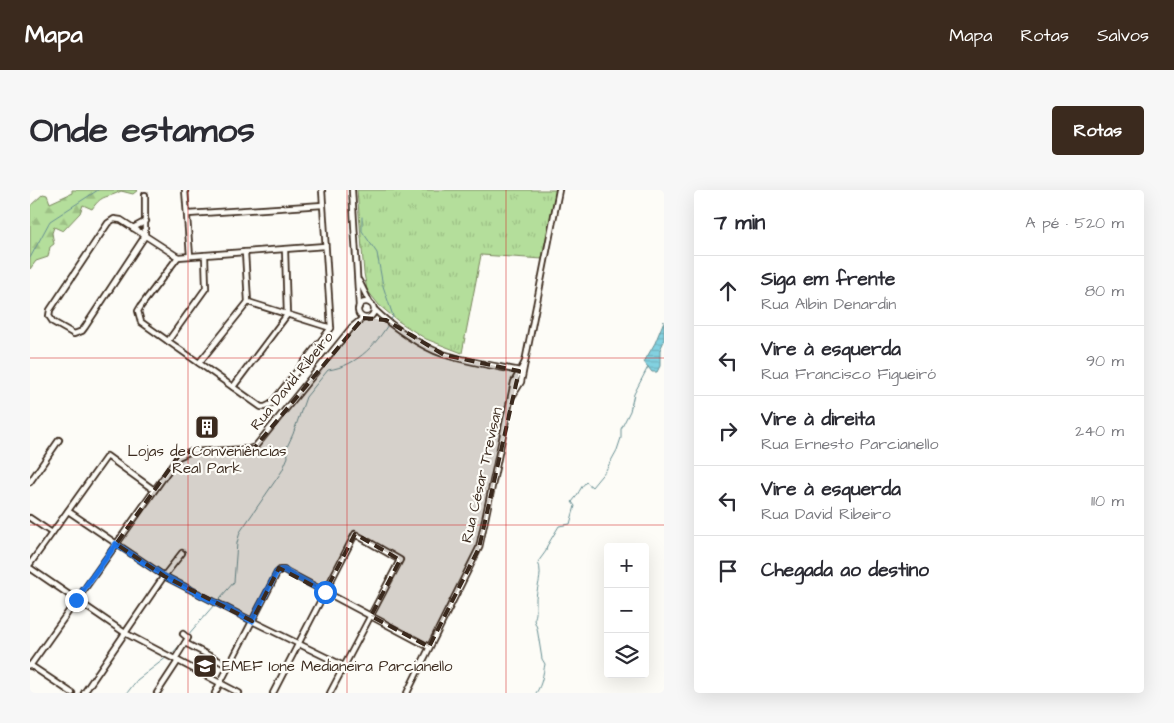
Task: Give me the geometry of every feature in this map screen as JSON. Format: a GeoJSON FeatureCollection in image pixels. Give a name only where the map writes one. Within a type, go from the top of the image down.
{"type":"FeatureCollection","features":[{"type":"Feature","properties":{"kind":"street"},"geometry":{"type":"LineString","coordinates":[[185,190],[190,256]]}},
{"type":"Feature","properties":{"kind":"street"},"geometry":{"type":"LineString","coordinates":[[178,257],[138,311],[140,322],[261,407],[265,407],[271,404],[331,328],[322,190]]}},
{"type":"Feature","properties":{"kind":"street"},"geometry":{"type":"LineString","coordinates":[[352,190],[358,280],[358,314],[363,318],[386,320]]}},
{"type":"Feature","properties":{"kind":"street","name":"Rua César Trevisan"},"geometry":{"type":"LineString","coordinates":[[407,693],[479,548],[514,382],[525,362],[559,190]]}},
{"type":"Feature","properties":{"kind":"street"},"geometry":{"type":"LineString","coordinates":[[145,195],[146,236],[82,331],[74,334],[53,322],[49,316],[50,310],[111,220],[118,219],[146,236],[178,257],[326,246]]}},
{"type":"Feature","properties":{"kind":"street"},"geometry":{"type":"LineString","coordinates":[[188,214],[323,205]]}},
{"type":"Feature","properties":{"kind":"street"},"geometry":{"type":"LineString","coordinates":[[132,228],[146,220]]}},
{"type":"Feature","properties":{"kind":"street"},"geometry":{"type":"LineString","coordinates":[[233,387],[287,315],[285,249]]}},
{"type":"Feature","properties":{"kind":"street"},"geometry":{"type":"LineString","coordinates":[[199,363],[248,302],[245,252]]}},
{"type":"Feature","properties":{"kind":"street"},"geometry":{"type":"LineString","coordinates":[[168,341],[206,288],[205,255]]}},
{"type":"Feature","properties":{"kind":"street"},"geometry":{"type":"LineString","coordinates":[[358,280],[375,310],[386,320],[431,349],[444,355],[521,371]]}},
{"type":"Feature","properties":{"kind":"street"},"geometry":{"type":"LineString","coordinates":[[248,302],[331,328]]}},
{"type":"Feature","properties":{"kind":"street"},"geometry":{"type":"LineString","coordinates":[[359,307],[364,302],[370,303]]}},
{"type":"Feature","properties":{"kind":"street"},"geometry":{"type":"LineString","coordinates":[[370,318],[375,310]]}},
{"type":"Feature","properties":{"kind":"street","name":"Rua David Ribeiro"},"geometry":{"type":"LineString","coordinates":[[352,327],[358,314]]}},
{"type":"Feature","properties":{"kind":"street","name":"Rua David Ribeiro"},"geometry":{"type":"LineString","coordinates":[[30,666],[178,457],[183,454],[255,447],[352,327],[363,318]]}},
{"type":"Feature","properties":{"kind":"street"},"geometry":{"type":"LineString","coordinates":[[30,482],[59,440]]}},
{"type":"Feature","properties":{"kind":"street"},"geometry":{"type":"LineString","coordinates":[[154,490],[107,456],[30,566],[125,633],[239,693]]}},
{"type":"Feature","properties":{"kind":"street"},"geometry":{"type":"LineString","coordinates":[[68,511],[164,576],[344,666]]}},
{"type":"Feature","properties":{"kind":"street"},"geometry":{"type":"LineString","coordinates":[[30,518],[52,533]]}},
{"type":"Feature","properties":{"kind":"street"},"geometry":{"type":"LineString","coordinates":[[273,693],[355,534],[400,560],[330,693]]}},
{"type":"Feature","properties":{"kind":"street"},"geometry":{"type":"LineString","coordinates":[[84,693],[182,552]]}},
{"type":"Feature","properties":{"kind":"street"},"geometry":{"type":"LineString","coordinates":[[215,693],[276,573],[280,570],[284,570],[429,647]]}},
{"type":"Feature","properties":{"kind":"street"},"geometry":{"type":"LineString","coordinates":[[157,693],[188,638],[184,634]]}},
{"type":"Feature","properties":{"kind":"street"},"geometry":{"type":"LineString","coordinates":[[185,643],[228,666]]}},
{"type":"Feature","properties":{"kind":"street"},"geometry":{"type":"LineString","coordinates":[[30,666],[72,693]]}},
{"type":"Feature","properties":{"kind":"highlighted area"},"geometry":{"type":"Polygon","coordinates":[[[363,318],[386,320],[444,355],[519,371],[479,548],[429,647],[371,616],[400,560],[355,534],[325,592],[279,568],[252,621],[164,576],[116,544],[178,457],[189,452],[255,447],[363,318]]]}},
{"type":"Feature","properties":{"kind":"green space"},"geometry":{"type":"Polygon","coordinates":[[[72,190],[138,190],[133,194],[121,191],[105,197],[92,209],[83,205],[80,213],[63,231],[54,227],[52,233],[54,244],[50,247],[48,257],[36,261],[30,269],[30,206],[43,194],[47,195],[50,203],[72,193],[72,190]]]}},
{"type":"Feature","properties":{"kind":"green space"},"geometry":{"type":"Polygon","coordinates":[[[357,190],[556,190],[543,259],[481,255],[462,353],[426,339],[398,321],[379,305],[367,290],[357,190]]]}},
{"type":"Feature","properties":{"kind":"water"},"geometry":{"type":"Polygon","coordinates":[[[664,321],[664,341],[660,350],[660,366],[657,372],[652,372],[644,362],[655,343],[664,321]]]}},
{"type":"Feature","properties":{"kind":"waterway"},"geometry":{"type":"LineString","coordinates":[[30,258],[50,221],[98,190]]}},
{"type":"Feature","properties":{"kind":"waterway"},"geometry":{"type":"LineString","coordinates":[[187,636],[234,582],[237,543],[240,532],[282,471],[288,457],[287,447],[306,397],[328,370],[349,364],[366,351],[381,335],[393,316],[383,286],[377,253],[362,231],[362,217]]}},
{"type":"Feature","properties":{"kind":"waterway"},"geometry":{"type":"LineString","coordinates":[[536,693],[541,683],[545,664],[542,659],[534,620],[540,577],[538,562],[559,526],[570,524],[575,506],[572,502],[582,486],[586,482],[592,487],[606,470],[617,450],[621,438],[621,429],[630,411],[634,394],[648,367]]}},
{"type":"Feature","properties":{"kind":"waterway"},"geometry":{"type":"LineString","coordinates":[[171,655],[185,639]]}},
{"type":"Feature","properties":{"kind":"waterway"},"geometry":{"type":"LineString","coordinates":[[127,693],[137,680],[167,657]]}},
{"type":"Feature","properties":{"kind":"place","name":"Lojas de Conveniências Real Park"},"geometry":{"type":"Point","coordinates":[207,427]}},
{"type":"Feature","properties":{"kind":"place","name":"EMEF Ione Medianeira Parcianello"},"geometry":{"type":"Point","coordinates":[205,666]}},
{"type":"Feature","properties":{"kind":"route"},"geometry":{"type":"LineString","coordinates":[[76,600],[116,544],[164,576],[252,621],[276,573],[280,570],[284,570],[325,592]]}}]}
